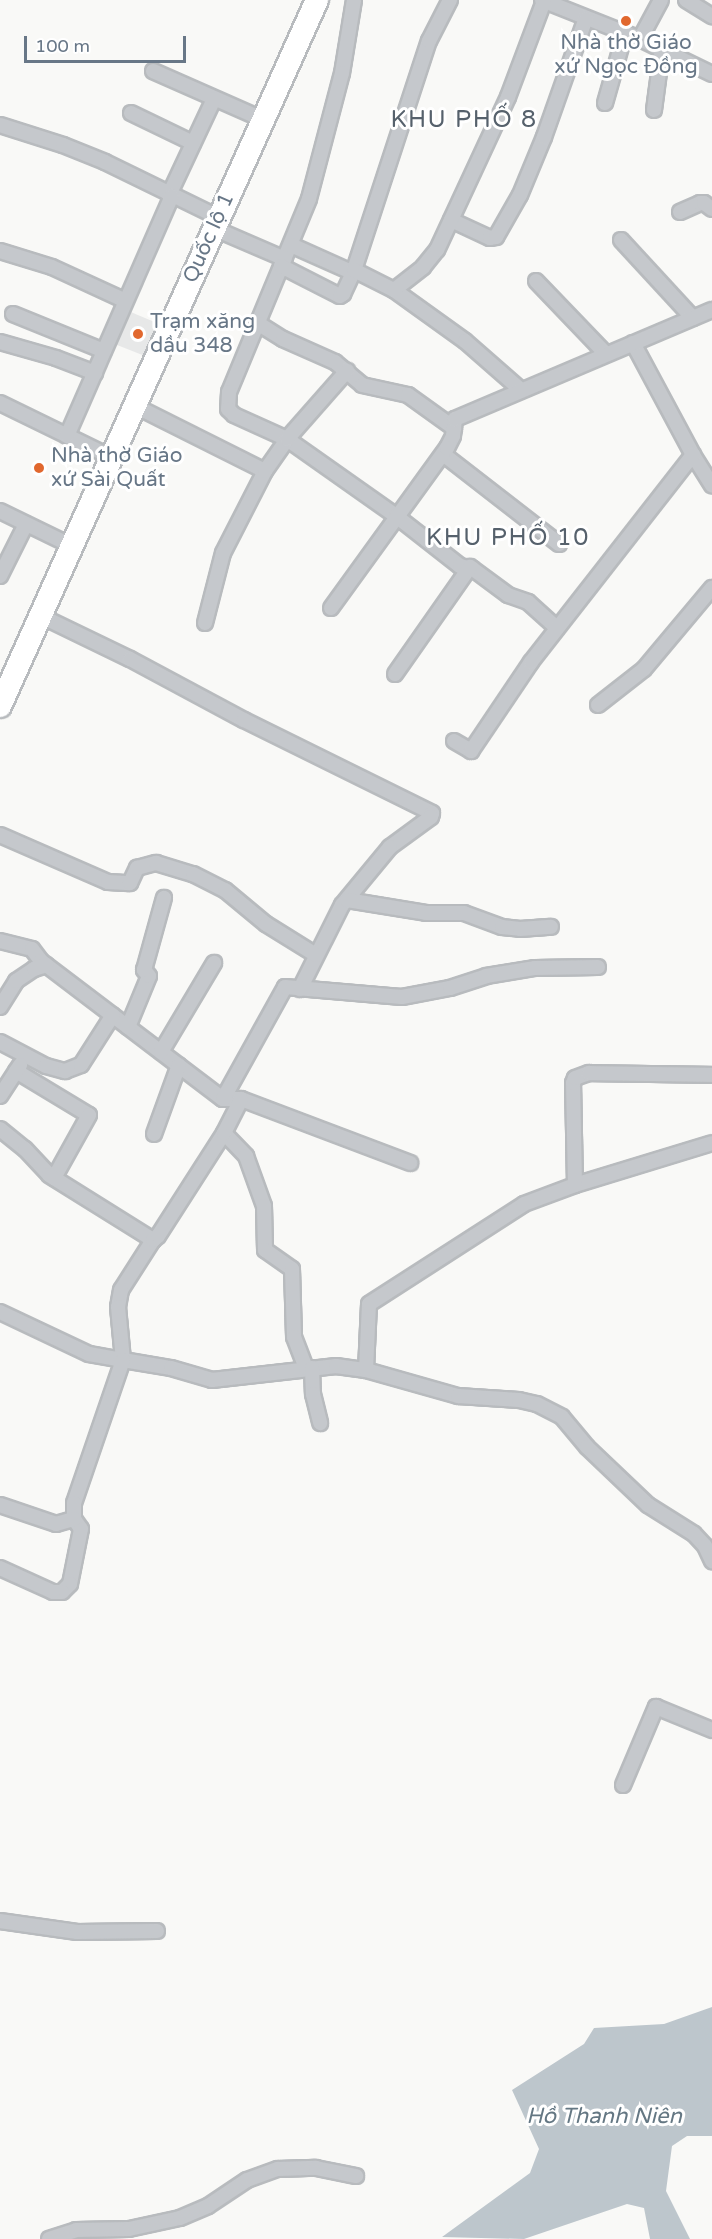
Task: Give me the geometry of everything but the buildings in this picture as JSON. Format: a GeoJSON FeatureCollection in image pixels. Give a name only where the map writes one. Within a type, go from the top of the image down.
{"type":"FeatureCollection","features":[{"type":"Feature","properties":{"kind":"highway","name":"Quốc lộ 1"},"geometry":{"type":"LineString","coordinates":[[0,706],[317,0]]}},
{"type":"Feature","properties":{"kind":"street"},"geometry":{"type":"LineString","coordinates":[[354,0],[342,73],[321,155],[291,245],[229,392],[228,410],[234,415],[287,438],[396,516],[460,566],[470,567],[508,595],[528,602],[557,628]]}},
{"type":"Feature","properties":{"kind":"street"},"geometry":{"type":"LineString","coordinates":[[0,125],[63,145],[171,195],[341,296],[429,40],[450,0]]}},
{"type":"Feature","properties":{"kind":"street"},"geometry":{"type":"LineString","coordinates":[[640,39],[661,0]]}},
{"type":"Feature","properties":{"kind":"street"},"geometry":{"type":"LineString","coordinates":[[686,0],[712,16]]}},
{"type":"Feature","properties":{"kind":"street"},"geometry":{"type":"LineString","coordinates":[[394,290],[423,267],[437,250],[508,97],[543,1],[640,39],[712,74]]}},
{"type":"Feature","properties":{"kind":"street"},"geometry":{"type":"LineString","coordinates":[[451,220],[490,238],[496,237],[520,195],[544,137],[586,18]]}},
{"type":"Feature","properties":{"kind":"street"},"geometry":{"type":"LineString","coordinates":[[605,103],[625,33]]}},
{"type":"Feature","properties":{"kind":"street"},"geometry":{"type":"LineString","coordinates":[[654,110],[662,50]]}},
{"type":"Feature","properties":{"kind":"street"},"geometry":{"type":"LineString","coordinates":[[153,71],[262,119]]}},
{"type":"Feature","properties":{"kind":"street"},"geometry":{"type":"LineString","coordinates":[[67,436],[214,99]]}},
{"type":"Feature","properties":{"kind":"street"},"geometry":{"type":"LineString","coordinates":[[131,113],[193,144]]}},
{"type":"Feature","properties":{"kind":"street"},"geometry":{"type":"LineString","coordinates":[[680,212],[700,203],[712,209]]}},
{"type":"Feature","properties":{"kind":"street"},"geometry":{"type":"LineString","coordinates":[[621,240],[693,318]]}},
{"type":"Feature","properties":{"kind":"street"},"geometry":{"type":"LineString","coordinates":[[291,245],[394,290],[465,341],[521,390]]}},
{"type":"Feature","properties":{"kind":"street"},"geometry":{"type":"LineString","coordinates":[[0,251],[52,267],[126,301]]}},
{"type":"Feature","properties":{"kind":"street"},"geometry":{"type":"LineString","coordinates":[[537,281],[606,354]]}},
{"type":"Feature","properties":{"kind":"street"},"geometry":{"type":"LineString","coordinates":[[331,608],[443,454],[453,436],[455,419],[711,312]]}},
{"type":"Feature","properties":{"kind":"street"},"geometry":{"type":"LineString","coordinates":[[13,314],[104,351]]}},
{"type":"Feature","properties":{"kind":"street"},"geometry":{"type":"LineString","coordinates":[[259,324],[283,339],[319,354],[347,371],[362,385],[408,395],[454,428]]}},
{"type":"Feature","properties":{"kind":"street"},"geometry":{"type":"LineString","coordinates":[[0,342],[56,357],[95,373]]}},
{"type":"Feature","properties":{"kind":"street"},"geometry":{"type":"LineString","coordinates":[[633,343],[693,455],[712,485]]}},
{"type":"Feature","properties":{"kind":"street"},"geometry":{"type":"LineString","coordinates":[[205,623],[223,553],[265,471],[287,438],[347,371]]}},
{"type":"Feature","properties":{"kind":"street"},"geometry":{"type":"LineString","coordinates":[[0,404],[113,458]]}},
{"type":"Feature","properties":{"kind":"street"},"geometry":{"type":"LineString","coordinates":[[135,406],[265,471]]}},
{"type":"Feature","properties":{"kind":"street"},"geometry":{"type":"LineString","coordinates":[[443,454],[559,544]]}},
{"type":"Feature","properties":{"kind":"street"},"geometry":{"type":"LineString","coordinates":[[454,741],[471,751],[531,662],[693,455]]}},
{"type":"Feature","properties":{"kind":"street"},"geometry":{"type":"LineString","coordinates":[[0,511],[72,546]]}},
{"type":"Feature","properties":{"kind":"street"},"geometry":{"type":"LineString","coordinates":[[0,576],[26,524]]}},
{"type":"Feature","properties":{"kind":"street"},"geometry":{"type":"LineString","coordinates":[[395,674],[470,567]]}},
{"type":"Feature","properties":{"kind":"street"},"geometry":{"type":"LineString","coordinates":[[598,705],[644,669],[712,588]]}},
{"type":"Feature","properties":{"kind":"street"},"geometry":{"type":"LineString","coordinates":[[41,616],[432,813],[431,818],[390,847],[347,900],[300,989]]}},
{"type":"Feature","properties":{"kind":"street"},"geometry":{"type":"LineString","coordinates":[[0,835],[108,882],[130,883],[137,868],[156,863],[193,874],[225,890],[266,924],[316,955]]}},
{"type":"Feature","properties":{"kind":"street"},"geometry":{"type":"LineString","coordinates":[[128,1027],[149,976],[144,970],[164,898]]}},
{"type":"Feature","properties":{"kind":"street"},"geometry":{"type":"LineString","coordinates":[[347,900],[426,913],[464,913],[502,927],[520,929],[551,927]]}},
{"type":"Feature","properties":{"kind":"street"},"geometry":{"type":"LineString","coordinates":[[0,941],[32,949],[46,965],[224,1099],[241,1099],[410,1163]]}},
{"type":"Feature","properties":{"kind":"street"},"geometry":{"type":"LineString","coordinates":[[161,1052],[214,963]]}},
{"type":"Feature","properties":{"kind":"street"},"geometry":{"type":"LineString","coordinates":[[0,1007],[16,981],[34,969],[46,965]]}},
{"type":"Feature","properties":{"kind":"street"},"geometry":{"type":"LineString","coordinates":[[224,1099],[285,987],[402,998],[450,988],[486,976],[535,968],[598,967]]}},
{"type":"Feature","properties":{"kind":"street"},"geometry":{"type":"LineString","coordinates":[[0,1042],[46,1066],[66,1071],[81,1065],[113,1015]]}},
{"type":"Feature","properties":{"kind":"street"},"geometry":{"type":"LineString","coordinates":[[0,1096],[26,1056]]}},
{"type":"Feature","properties":{"kind":"street"},"geometry":{"type":"LineString","coordinates":[[154,1134],[179,1065]]}},
{"type":"Feature","properties":{"kind":"street"},"geometry":{"type":"LineString","coordinates":[[36,1083],[46,1066]]}},
{"type":"Feature","properties":{"kind":"street"},"geometry":{"type":"LineString","coordinates":[[16,1071],[90,1115],[54,1178]]}},
{"type":"Feature","properties":{"kind":"street"},"geometry":{"type":"LineString","coordinates":[[575,1185],[573,1083],[575,1078],[589,1073],[712,1075]]}},
{"type":"Feature","properties":{"kind":"street"},"geometry":{"type":"LineString","coordinates":[[0,1568],[54,1592],[62,1592],[73,1576],[75,1552],[81,1535],[81,1529],[74,1519],[76,1495],[123,1360],[118,1307],[121,1290],[224,1133],[241,1099]]}},
{"type":"Feature","properties":{"kind":"street"},"geometry":{"type":"LineString","coordinates":[[0,1129],[25,1149],[54,1178],[153,1240]]}},
{"type":"Feature","properties":{"kind":"street"},"geometry":{"type":"LineString","coordinates":[[224,1133],[246,1156],[264,1206],[265,1250],[292,1269],[294,1337],[309,1368],[320,1423]]}},
{"type":"Feature","properties":{"kind":"street"},"geometry":{"type":"LineString","coordinates":[[366,1370],[369,1304],[524,1204],[575,1185],[712,1143]]}},
{"type":"Feature","properties":{"kind":"street"},"geometry":{"type":"LineString","coordinates":[[0,1312],[89,1354],[171,1368],[212,1380],[258,1377],[336,1366],[366,1370],[458,1396],[519,1400],[549,1410],[562,1417],[587,1447],[648,1504],[694,1534],[705,1546],[712,1561]]}},
{"type":"Feature","properties":{"kind":"street"},"geometry":{"type":"LineString","coordinates":[[0,1504],[56,1524],[74,1519]]}},
{"type":"Feature","properties":{"kind":"street"},"geometry":{"type":"LineString","coordinates":[[623,1785],[656,1707],[712,1730]]}},
{"type":"Feature","properties":{"kind":"street"},"geometry":{"type":"LineString","coordinates":[[0,1921],[77,1932],[157,1931]]}},
{"type":"Feature","properties":{"kind":"street"},"geometry":{"type":"LineString","coordinates":[[48,2239],[76,2230],[129,2229],[180,2218],[208,2205],[247,2180],[278,2169],[316,2168],[356,2176]]}},
{"type":"Feature","properties":{"kind":"shaded area","name":"Trạm xăng dầu 348"},"geometry":{"type":"Polygon","coordinates":[[[126,310],[164,326],[150,358],[112,343],[126,310]]]}},
{"type":"Feature","properties":{"kind":"water","name":"Hồ Thanh Niên"},"geometry":{"type":"Polygon","coordinates":[[[712,2007],[712,2136],[687,2136],[672,2146],[666,2191],[690,2239],[650,2239],[644,2208],[627,2204],[524,2239],[442,2237],[530,2173],[539,2149],[512,2090],[584,2044],[594,2028],[664,2024],[712,2007]]]}},
{"type":"Feature","properties":{"kind":"place","name":"Nhà thờ Giáo xứ Ngọc Đồng"},"geometry":{"type":"Point","coordinates":[626,21]}},
{"type":"Feature","properties":{"kind":"place","name":"Trạm xăng dầu 348"},"geometry":{"type":"Point","coordinates":[138,334]}},
{"type":"Feature","properties":{"kind":"place","name":"Nhà thờ Giáo xứ Sài Quất"},"geometry":{"type":"Point","coordinates":[39,468]}},
{"type":"Feature","properties":{"kind":"district","name":"KHU PHỐ 8"},"geometry":{"type":"Point","coordinates":[464,120]}},
{"type":"Feature","properties":{"kind":"district","name":"KHU PHỐ 10"},"geometry":{"type":"Point","coordinates":[508,538]}}]}
